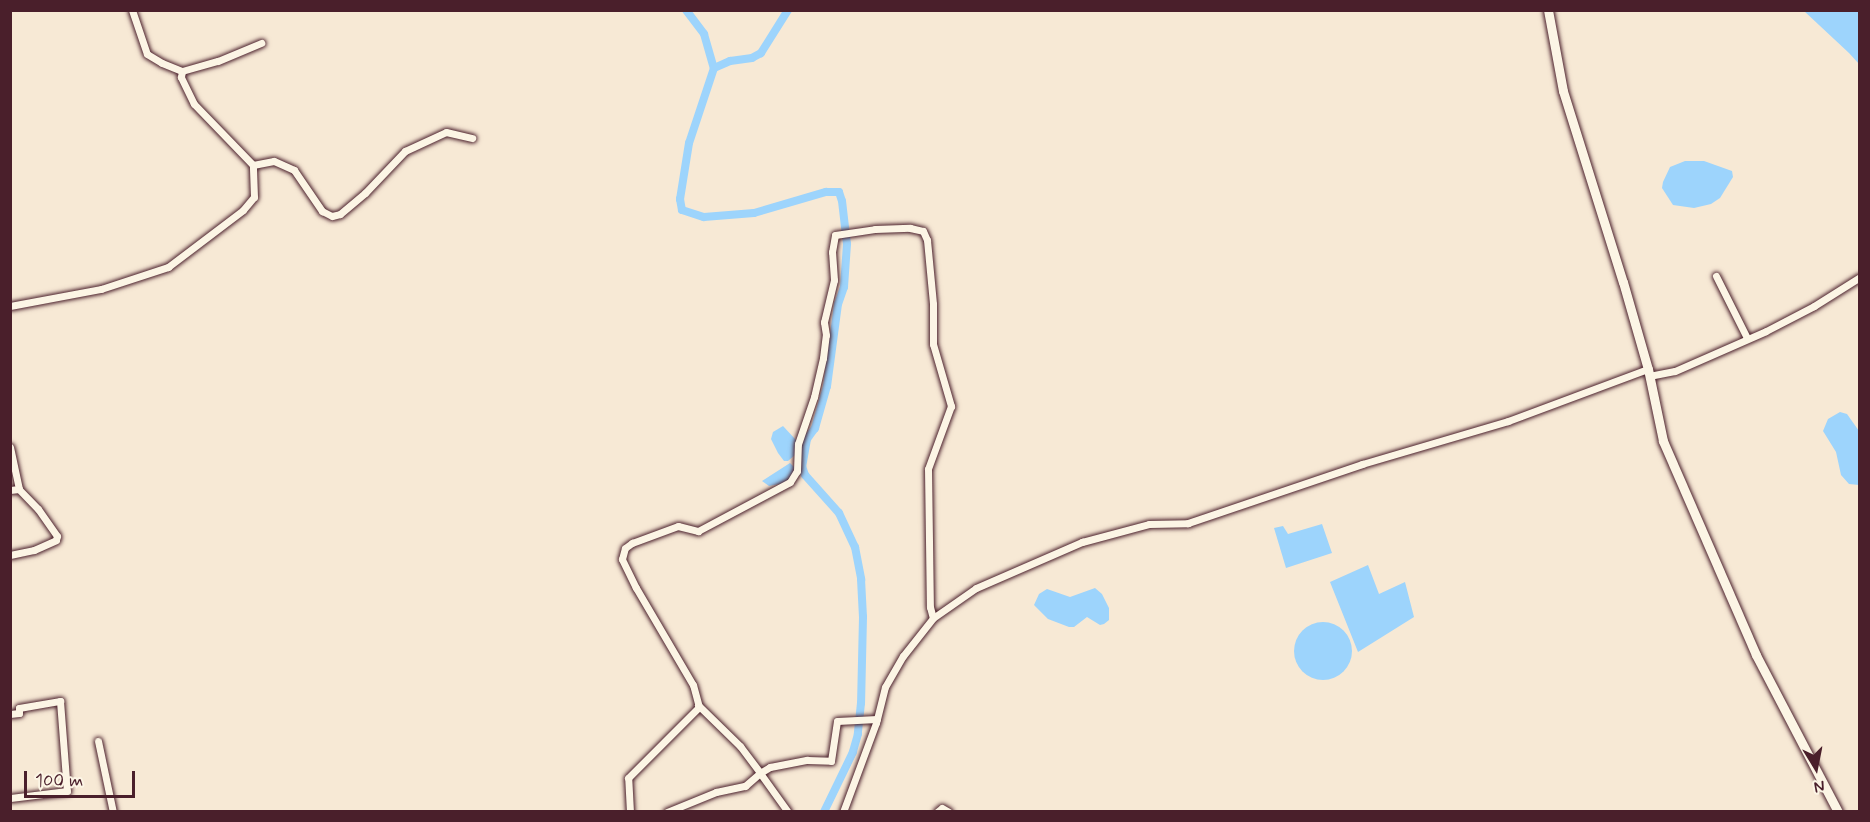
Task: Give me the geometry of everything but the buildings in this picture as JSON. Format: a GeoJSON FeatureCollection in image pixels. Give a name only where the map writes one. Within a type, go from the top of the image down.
{"type":"FeatureCollection","features":[{"type":"Feature","properties":{"kind":"street"},"geometry":{"type":"LineString","coordinates":[[132,10],[147,54],[162,63],[182,70],[218,61],[261,43]]}},
{"type":"Feature","properties":{"kind":"street"},"geometry":{"type":"LineString","coordinates":[[1548,10],[1563,91],[1648,372],[1663,441],[1756,654],[1838,812]]}},
{"type":"Feature","properties":{"kind":"street"},"geometry":{"type":"LineString","coordinates":[[10,306],[101,289],[168,267],[208,240],[254,197],[253,165],[194,104],[184,88],[182,70]]}},
{"type":"Feature","properties":{"kind":"street"},"geometry":{"type":"LineString","coordinates":[[253,165],[274,162],[294,170],[322,211],[332,216],[340,214],[365,194],[405,151],[446,132],[472,138]]}},
{"type":"Feature","properties":{"kind":"street"},"geometry":{"type":"LineString","coordinates":[[788,812],[740,746],[698,705],[693,685],[636,588],[622,559],[625,548],[632,543],[678,526],[698,531],[790,482],[797,471],[798,444],[814,397],[823,358],[826,334],[824,322],[834,280],[832,252],[835,236],[875,229],[910,228],[923,231],[927,240],[933,304],[933,344],[951,406],[928,469],[930,608],[933,618]]}},
{"type":"Feature","properties":{"kind":"street"},"geometry":{"type":"LineString","coordinates":[[1716,276],[1747,338]]}},
{"type":"Feature","properties":{"kind":"street"},"geometry":{"type":"LineString","coordinates":[[843,812],[877,719],[885,687],[903,656],[933,618],[976,588],[1082,542],[1149,524],[1188,523],[1362,464],[1508,422],[1648,372],[1675,371],[1814,306],[1860,277]]}},
{"type":"Feature","properties":{"kind":"street"},"geometry":{"type":"LineString","coordinates":[[10,447],[19,489],[38,509],[57,536],[56,540],[34,550],[10,555]]}},
{"type":"Feature","properties":{"kind":"street"},"geometry":{"type":"LineString","coordinates":[[10,490],[19,489]]}},
{"type":"Feature","properties":{"kind":"street"},"geometry":{"type":"LineString","coordinates":[[10,714],[19,713],[19,708],[60,701],[67,791],[10,798]]}},
{"type":"Feature","properties":{"kind":"street"},"geometry":{"type":"LineString","coordinates":[[630,812],[628,778],[698,705]]}},
{"type":"Feature","properties":{"kind":"street"},"geometry":{"type":"LineString","coordinates":[[667,812],[716,792],[745,786],[759,773],[770,767],[807,760],[831,761],[837,721],[877,719]]}},
{"type":"Feature","properties":{"kind":"street"},"geometry":{"type":"LineString","coordinates":[[98,741],[112,812]]}},
{"type":"Feature","properties":{"kind":"street"},"geometry":{"type":"LineString","coordinates":[[937,812],[942,808],[949,812]]}},
{"type":"Feature","properties":{"kind":"water"},"geometry":{"type":"Polygon","coordinates":[[[1804,11],[1859,11],[1859,64],[1849,53],[1804,11]]]}},
{"type":"Feature","properties":{"kind":"water"},"geometry":{"type":"Polygon","coordinates":[[[1685,161],[1704,161],[1732,171],[1733,177],[1720,198],[1711,204],[1694,208],[1673,205],[1662,188],[1663,182],[1670,167],[1685,161]]]}},
{"type":"Feature","properties":{"kind":"water"},"geometry":{"type":"Polygon","coordinates":[[[1840,412],[1847,414],[1859,431],[1859,485],[1849,484],[1841,475],[1836,452],[1823,431],[1828,419],[1840,412]]]}},
{"type":"Feature","properties":{"kind":"water"},"geometry":{"type":"Polygon","coordinates":[[[783,426],[796,440],[795,455],[788,461],[784,461],[771,439],[773,432],[783,426]]]}},
{"type":"Feature","properties":{"kind":"water"},"geometry":{"type":"Polygon","coordinates":[[[790,463],[794,467],[793,475],[785,483],[769,486],[762,481],[790,463]]]}},
{"type":"Feature","properties":{"kind":"water"},"geometry":{"type":"Polygon","coordinates":[[[1322,524],[1332,553],[1286,568],[1274,528],[1283,526],[1288,534],[1322,524]]]}},
{"type":"Feature","properties":{"kind":"water"},"geometry":{"type":"Polygon","coordinates":[[[1368,565],[1379,594],[1405,582],[1414,617],[1358,652],[1330,582],[1368,565]]]}},
{"type":"Feature","properties":{"kind":"water"},"geometry":{"type":"Polygon","coordinates":[[[1095,588],[1102,594],[1109,608],[1109,620],[1104,624],[1100,625],[1087,617],[1074,627],[1069,627],[1048,619],[1034,605],[1039,594],[1047,589],[1070,597],[1095,588]]]}},
{"type":"Feature","properties":{"kind":"water"},"geometry":{"type":"Polygon","coordinates":[[[1317,622],[1329,622],[1344,630],[1352,645],[1352,657],[1344,672],[1329,680],[1317,680],[1302,672],[1294,657],[1294,645],[1302,630],[1317,622]]]}},
{"type":"Feature","properties":{"kind":"waterway"},"geometry":{"type":"LineString","coordinates":[[686,10],[704,34],[714,68]]}},
{"type":"Feature","properties":{"kind":"waterway"},"geometry":{"type":"LineString","coordinates":[[788,10],[761,53],[752,58],[730,61],[714,68],[689,143],[680,199],[682,210],[704,217],[754,213],[826,192],[839,192],[842,201],[847,244],[844,287],[838,304],[827,386],[815,428],[807,439],[802,466],[805,475],[839,513],[855,547],[861,579],[863,617],[861,703],[858,734],[853,752],[824,812]]}}]}
